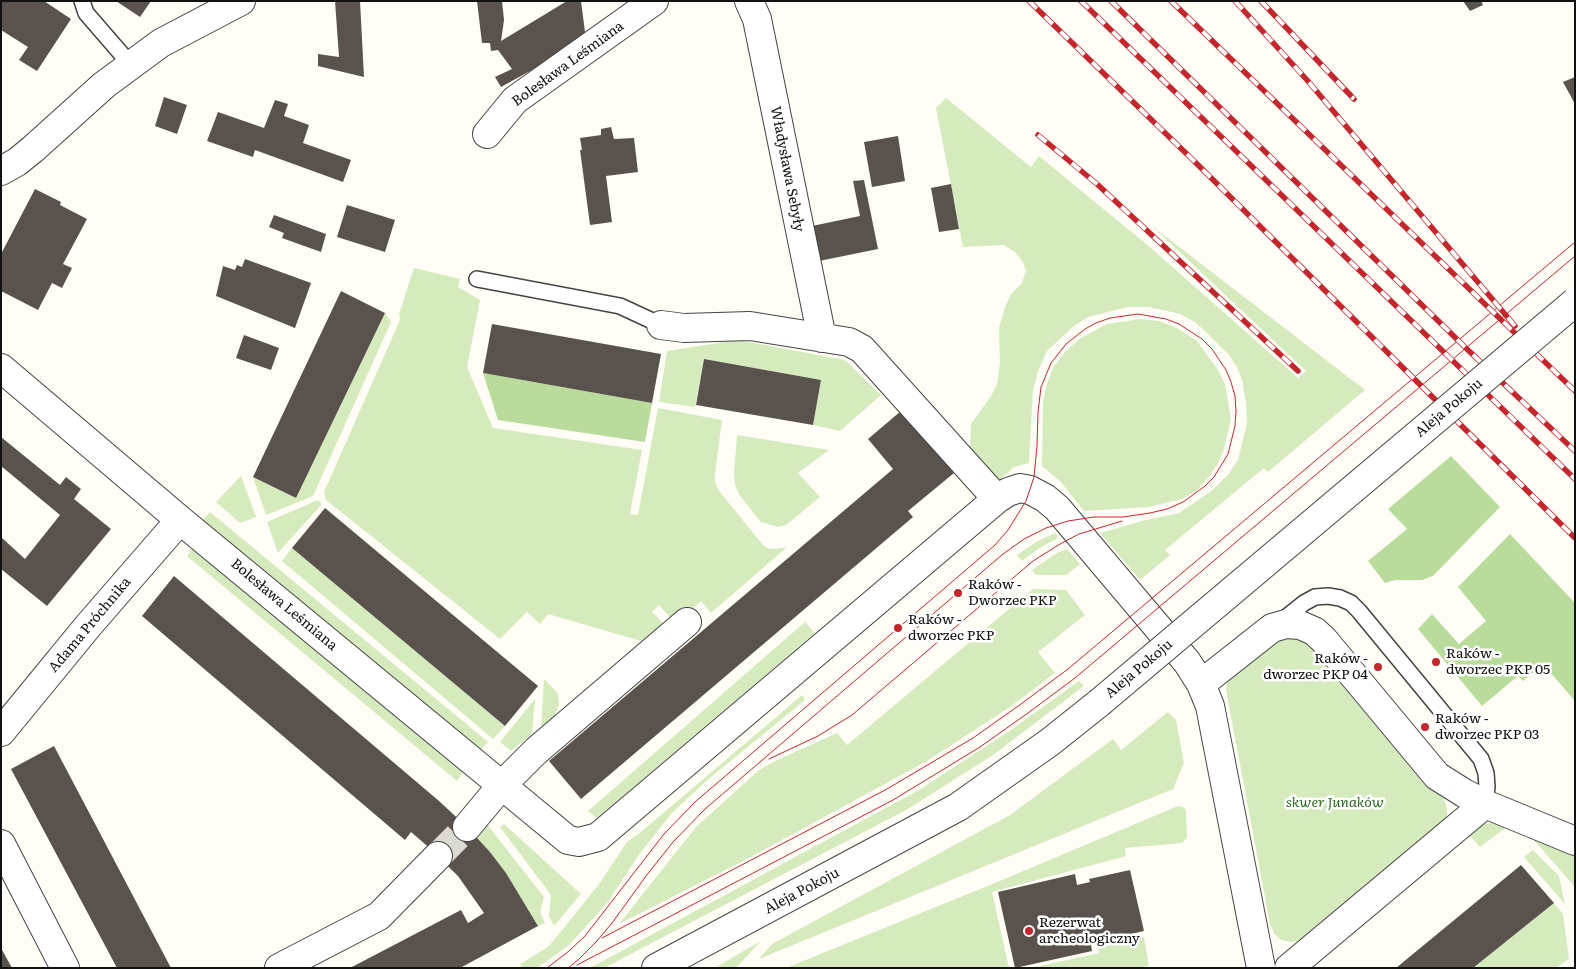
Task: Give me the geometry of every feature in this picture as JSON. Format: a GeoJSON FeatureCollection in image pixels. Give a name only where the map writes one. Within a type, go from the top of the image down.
{"type":"FeatureCollection","features":[{"type":"Feature","properties":{"kind":"street"},"geometry":{"type":"LineString","coordinates":[[1,171],[17,162],[33,149],[104,84],[161,43],[241,1]]}},
{"type":"Feature","properties":{"kind":"street","name":"Bolesława Leśmiana"},"geometry":{"type":"LineString","coordinates":[[487,134],[515,100],[654,1]]}},
{"type":"Feature","properties":{"kind":"street","name":"Władysława Sebyły"},"geometry":{"type":"LineString","coordinates":[[749,1],[758,19],[822,338]]}},
{"type":"Feature","properties":{"kind":"street","name":"Aleja Pokoju"},"geometry":{"type":"LineString","coordinates":[[656,968],[958,807],[1050,742],[1099,703],[1575,302]]}},
{"type":"Feature","properties":{"kind":"street"},"geometry":{"type":"LineString","coordinates":[[661,325],[684,328],[750,326],[849,342],[862,349],[997,499],[1008,492],[1020,488],[1030,490],[1051,503],[1187,662],[1201,684],[1210,706],[1261,968]]}},
{"type":"Feature","properties":{"kind":"street","name":"Bolesława Leśmiana"},"geometry":{"type":"LineString","coordinates":[[1,368],[180,520],[502,786],[568,840],[579,842],[598,837],[997,499]]}},
{"type":"Feature","properties":{"kind":"street","name":"Adama Próchnika"},"geometry":{"type":"LineString","coordinates":[[1,732],[88,626],[180,520]]}},
{"type":"Feature","properties":{"kind":"street"},"geometry":{"type":"LineString","coordinates":[[467,826],[536,750],[687,622]]}},
{"type":"Feature","properties":{"kind":"street"},"geometry":{"type":"LineString","coordinates":[[1201,684],[1272,628],[1286,624],[1300,625],[1314,631],[1324,640],[1436,776],[1485,804],[1575,841]]}},
{"type":"Feature","properties":{"kind":"street"},"geometry":{"type":"LineString","coordinates":[[1288,968],[1485,804]]}},
{"type":"Feature","properties":{"kind":"street"},"geometry":{"type":"LineString","coordinates":[[1,844],[65,968]]}},
{"type":"Feature","properties":{"kind":"street"},"geometry":{"type":"LineString","coordinates":[[279,968],[379,916],[438,856]]}},
{"type":"Feature","properties":{"kind":"lane"},"geometry":{"type":"LineString","coordinates":[[82,1],[86,13],[131,65]]}},
{"type":"Feature","properties":{"kind":"lane"},"geometry":{"type":"LineString","coordinates":[[477,280],[620,306],[661,325]]}},
{"type":"Feature","properties":{"kind":"lane"},"geometry":{"type":"LineString","coordinates":[[1272,628],[1304,603],[1316,597],[1340,598],[1351,603],[1360,611],[1481,759],[1488,787],[1485,804]]}},
{"type":"Feature","properties":{"kind":"green space"},"geometry":{"type":"Polygon","coordinates":[[[946,98],[1031,167],[1039,156],[1151,248],[1298,378],[1306,371],[1152,226],[1365,390],[1268,472],[1264,468],[1165,550],[1170,555],[1140,580],[1100,533],[1179,513],[1210,492],[1228,475],[1238,460],[1247,423],[1242,380],[1237,367],[1229,355],[1205,331],[1195,322],[1180,314],[1149,307],[1128,307],[1088,317],[1074,326],[1047,351],[1038,371],[1033,390],[1029,463],[1014,467],[999,480],[987,475],[973,459],[970,446],[971,424],[991,396],[997,384],[1000,363],[999,328],[1011,294],[1022,283],[1026,271],[1023,262],[1015,252],[1004,245],[963,247],[936,108],[946,98]]]}},
{"type":"Feature","properties":{"kind":"green space"},"geometry":{"type":"Polygon","coordinates":[[[414,268],[460,279],[458,287],[480,300],[467,367],[493,428],[642,450],[630,514],[638,515],[658,408],[722,420],[715,474],[715,482],[719,491],[763,545],[769,549],[786,548],[711,613],[701,601],[676,624],[659,605],[652,612],[665,625],[650,638],[641,641],[548,614],[540,624],[527,612],[500,639],[326,500],[324,492],[400,320],[399,314],[414,268]]]}},
{"type":"Feature","properties":{"kind":"green space"},"geometry":{"type":"Polygon","coordinates":[[[385,313],[391,322],[313,496],[266,515],[253,477],[296,498],[385,313]]]}},
{"type":"Feature","properties":{"kind":"green space"},"geometry":{"type":"Polygon","coordinates":[[[1141,319],[1159,321],[1177,328],[1197,341],[1218,370],[1225,384],[1231,419],[1223,452],[1208,478],[1196,491],[1182,499],[1149,507],[1084,511],[1060,481],[1042,466],[1043,401],[1047,384],[1053,368],[1065,352],[1079,339],[1107,324],[1141,319]]]}},
{"type":"Feature","properties":{"kind":"green space"},"geometry":{"type":"Polygon","coordinates":[[[738,340],[845,360],[881,395],[840,431],[813,425],[821,380],[704,359],[695,407],[659,402],[667,351],[738,340]]]}},
{"type":"Feature","properties":{"kind":"green space"},"geometry":{"type":"Polygon","coordinates":[[[483,373],[652,403],[645,442],[498,420],[483,373]]]}},
{"type":"Feature","properties":{"kind":"green space"},"geometry":{"type":"Polygon","coordinates":[[[737,435],[829,450],[798,473],[820,497],[786,525],[778,527],[761,522],[740,496],[735,485],[737,435]]]}},
{"type":"Feature","properties":{"kind":"green space"},"geometry":{"type":"Polygon","coordinates":[[[1451,456],[1500,507],[1433,576],[1422,580],[1395,580],[1385,583],[1368,561],[1407,529],[1388,509],[1451,456]]]}},
{"type":"Feature","properties":{"kind":"green space"},"geometry":{"type":"Polygon","coordinates":[[[241,476],[256,517],[240,523],[216,502],[241,476]]]}},
{"type":"Feature","properties":{"kind":"green space"},"geometry":{"type":"Polygon","coordinates":[[[318,500],[322,504],[278,553],[267,522],[318,500]]]}},
{"type":"Feature","properties":{"kind":"green space"},"geometry":{"type":"Polygon","coordinates":[[[210,512],[488,742],[480,750],[203,520],[210,512]]]}},
{"type":"Feature","properties":{"kind":"green space"},"geometry":{"type":"Polygon","coordinates":[[[1055,533],[1058,538],[1022,561],[1017,555],[1036,542],[1055,533]]]}},
{"type":"Feature","properties":{"kind":"green space"},"geometry":{"type":"Polygon","coordinates":[[[1510,534],[1575,603],[1575,701],[1543,664],[1523,681],[1518,676],[1482,706],[1418,629],[1432,614],[1459,644],[1486,621],[1458,587],[1510,534]]]}},
{"type":"Feature","properties":{"kind":"green space"},"geometry":{"type":"Polygon","coordinates":[[[193,548],[464,771],[457,781],[187,556],[193,548]]]}},
{"type":"Feature","properties":{"kind":"green space"},"geometry":{"type":"Polygon","coordinates":[[[292,548],[505,726],[493,739],[282,561],[292,548]]]}},
{"type":"Feature","properties":{"kind":"green space"},"geometry":{"type":"Polygon","coordinates":[[[1067,549],[1080,564],[1066,575],[1036,575],[1032,570],[1057,553],[1067,549]]]}},
{"type":"Feature","properties":{"kind":"green space"},"geometry":{"type":"Polygon","coordinates":[[[1033,589],[1066,590],[1085,615],[1038,652],[1055,673],[1010,707],[927,761],[747,859],[619,924],[696,827],[759,770],[837,733],[847,745],[1033,589]]]}},
{"type":"Feature","properties":{"kind":"green space"},"geometry":{"type":"Polygon","coordinates":[[[805,622],[815,633],[597,818],[588,811],[805,622]]]}},
{"type":"Feature","properties":{"kind":"green space","name":"skwer Junaków"},"geometry":{"type":"Polygon","coordinates":[[[1284,637],[1299,637],[1320,648],[1444,799],[1447,808],[1445,823],[1301,941],[1291,942],[1281,940],[1274,933],[1270,924],[1226,690],[1227,683],[1233,673],[1273,640],[1284,637]]]}},
{"type":"Feature","properties":{"kind":"green space"},"geometry":{"type":"Polygon","coordinates":[[[544,679],[558,693],[559,704],[555,715],[541,732],[544,679]]]}},
{"type":"Feature","properties":{"kind":"green space"},"geometry":{"type":"Polygon","coordinates":[[[1079,681],[1084,686],[993,755],[908,809],[604,968],[590,968],[919,790],[1008,732],[1079,681]]]}},
{"type":"Feature","properties":{"kind":"green space"},"geometry":{"type":"Polygon","coordinates":[[[802,695],[805,700],[705,782],[671,814],[638,856],[608,902],[568,946],[537,968],[522,968],[520,964],[548,947],[559,934],[599,884],[627,842],[802,695]]]}},
{"type":"Feature","properties":{"kind":"green space"},"geometry":{"type":"Polygon","coordinates":[[[535,699],[532,734],[511,751],[500,742],[535,699]]]}},
{"type":"Feature","properties":{"kind":"green space"},"geometry":{"type":"Polygon","coordinates":[[[1168,712],[1176,720],[1184,763],[1173,789],[759,959],[772,944],[1010,815],[1113,739],[1121,750],[1168,712]]]}},
{"type":"Feature","properties":{"kind":"green space"},"geometry":{"type":"Polygon","coordinates":[[[1178,806],[1186,810],[1187,838],[1182,843],[1125,848],[1126,856],[992,892],[1009,968],[786,968],[990,885],[1178,806]]]}},
{"type":"Feature","properties":{"kind":"green space"},"geometry":{"type":"Polygon","coordinates":[[[486,823],[544,897],[540,912],[545,923],[538,926],[506,873],[474,835],[486,823]]]}},
{"type":"Feature","properties":{"kind":"green space"},"geometry":{"type":"Polygon","coordinates":[[[1491,823],[1508,826],[1480,847],[1469,835],[1483,824],[1491,823]]]}},
{"type":"Feature","properties":{"kind":"green space"},"geometry":{"type":"Polygon","coordinates":[[[504,824],[581,894],[554,926],[549,916],[551,895],[500,827],[504,824]]]}},
{"type":"Feature","properties":{"kind":"green space"},"geometry":{"type":"Polygon","coordinates":[[[1532,838],[1575,854],[1575,887],[1532,838]]]}},
{"type":"Feature","properties":{"kind":"green space"},"geometry":{"type":"Polygon","coordinates":[[[1533,850],[1559,876],[1565,904],[1524,857],[1533,850]]]}},
{"type":"Feature","properties":{"kind":"green space"},"geometry":{"type":"Polygon","coordinates":[[[1554,903],[1563,914],[1569,959],[1556,968],[1473,968],[1554,903]]]}},
{"type":"Feature","properties":{"kind":"green space"},"geometry":{"type":"Polygon","coordinates":[[[1144,937],[1149,966],[1137,968],[1031,968],[1099,953],[1098,947],[1144,937]]]}},
{"type":"Feature","properties":{"kind":"green space"},"geometry":{"type":"Polygon","coordinates":[[[761,941],[736,968],[715,968],[733,957],[761,941]]]}},
{"type":"Feature","properties":{"kind":"building"},"geometry":{"type":"Polygon","coordinates":[[[1,1],[44,1],[71,19],[37,71],[19,60],[28,47],[1,30],[1,1]]]}},
{"type":"Feature","properties":{"kind":"building"},"geometry":{"type":"Polygon","coordinates":[[[116,1],[151,1],[140,17],[116,1]]]}},
{"type":"Feature","properties":{"kind":"building"},"geometry":{"type":"Polygon","coordinates":[[[335,1],[360,1],[364,77],[318,66],[318,54],[339,57],[335,1]]]}},
{"type":"Feature","properties":{"kind":"building"},"geometry":{"type":"Polygon","coordinates":[[[477,1],[502,1],[504,20],[501,41],[567,1],[581,1],[586,40],[501,87],[495,77],[512,69],[498,50],[491,51],[490,43],[482,43],[477,1]]]}},
{"type":"Feature","properties":{"kind":"building"},"geometry":{"type":"Polygon","coordinates":[[[1463,1],[1481,1],[1483,5],[1470,11],[1463,1]]]}},
{"type":"Feature","properties":{"kind":"building"},"geometry":{"type":"Polygon","coordinates":[[[1575,77],[1575,104],[1563,82],[1575,77]]]}},
{"type":"Feature","properties":{"kind":"building"},"geometry":{"type":"Polygon","coordinates":[[[164,97],[187,105],[177,134],[155,126],[164,97]]]}},
{"type":"Feature","properties":{"kind":"building"},"geometry":{"type":"Polygon","coordinates":[[[275,100],[288,104],[284,116],[309,125],[303,143],[351,160],[343,182],[255,150],[253,157],[207,141],[218,112],[264,128],[275,100]]]}},
{"type":"Feature","properties":{"kind":"building"},"geometry":{"type":"Polygon","coordinates":[[[611,127],[614,139],[634,138],[638,172],[606,176],[612,222],[590,225],[580,138],[601,135],[601,129],[611,127]]]}},
{"type":"Feature","properties":{"kind":"building"},"geometry":{"type":"Polygon","coordinates":[[[898,136],[905,181],[872,187],[864,142],[898,136]]]}},
{"type":"Feature","properties":{"kind":"building"},"geometry":{"type":"Polygon","coordinates":[[[864,180],[878,249],[819,261],[812,226],[860,216],[853,181],[864,180]]]}},
{"type":"Feature","properties":{"kind":"building"},"geometry":{"type":"Polygon","coordinates":[[[951,184],[959,229],[939,232],[931,188],[951,184]]]}},
{"type":"Feature","properties":{"kind":"building"},"geometry":{"type":"Polygon","coordinates":[[[35,189],[61,202],[60,205],[87,219],[63,264],[72,268],[62,288],[52,283],[38,310],[1,291],[1,254],[35,189]]]}},
{"type":"Feature","properties":{"kind":"building"},"geometry":{"type":"Polygon","coordinates":[[[347,205],[395,220],[385,252],[337,237],[347,205]]]}},
{"type":"Feature","properties":{"kind":"building"},"geometry":{"type":"Polygon","coordinates":[[[274,215],[326,234],[321,252],[282,238],[284,233],[269,227],[274,215]]]}},
{"type":"Feature","properties":{"kind":"building"},"geometry":{"type":"Polygon","coordinates":[[[245,259],[311,283],[295,328],[216,296],[223,266],[235,270],[237,265],[242,267],[245,259]]]}},
{"type":"Feature","properties":{"kind":"building"},"geometry":{"type":"Polygon","coordinates":[[[341,291],[385,313],[296,498],[253,477],[341,291]]]}},
{"type":"Feature","properties":{"kind":"building"},"geometry":{"type":"Polygon","coordinates":[[[492,324],[661,354],[652,403],[483,373],[492,324]]]}},
{"type":"Feature","properties":{"kind":"building"},"geometry":{"type":"Polygon","coordinates":[[[244,335],[279,348],[271,370],[236,358],[244,335]]]}},
{"type":"Feature","properties":{"kind":"building"},"geometry":{"type":"Polygon","coordinates":[[[704,359],[821,380],[813,425],[696,405],[704,359]]]}},
{"type":"Feature","properties":{"kind":"building"},"geometry":{"type":"Polygon","coordinates":[[[901,411],[954,473],[908,511],[913,517],[581,799],[549,761],[893,469],[868,439],[901,411]]]}},
{"type":"Feature","properties":{"kind":"building"},"geometry":{"type":"Polygon","coordinates":[[[1,437],[60,485],[66,477],[81,489],[74,499],[111,529],[47,606],[1,569],[1,537],[25,559],[60,515],[1,466],[1,437]]]}},
{"type":"Feature","properties":{"kind":"building"},"geometry":{"type":"Polygon","coordinates":[[[325,508],[538,686],[505,726],[292,548],[325,508]]]}},
{"type":"Feature","properties":{"kind":"building"},"geometry":{"type":"Polygon","coordinates":[[[174,576],[439,801],[467,827],[506,873],[538,926],[460,968],[350,968],[461,910],[468,923],[484,913],[458,876],[425,844],[411,832],[405,840],[142,616],[174,576]]]}},
{"type":"Feature","properties":{"kind":"building"},"geometry":{"type":"Polygon","coordinates":[[[54,746],[171,968],[117,968],[11,769],[54,746]]]}},
{"type":"Feature","properties":{"kind":"building"},"geometry":{"type":"Polygon","coordinates":[[[1521,865],[1554,903],[1473,968],[1396,968],[1521,865]]]}},
{"type":"Feature","properties":{"kind":"building"},"geometry":{"type":"Polygon","coordinates":[[[1130,870],[1144,931],[1101,941],[1099,936],[1090,938],[1092,951],[1015,968],[998,892],[1075,874],[1077,885],[1090,882],[1089,879],[1130,870]]]}},
{"type":"Feature","properties":{"kind":"building"},"geometry":{"type":"Polygon","coordinates":[[[1,948],[12,968],[1,968],[1,948]]]}},
{"type":"Feature","properties":{"kind":"tunnel"},"geometry":{"type":"LineString","coordinates":[[438,856],[467,827]]}},
{"type":"Feature","properties":{"kind":"tram line"},"geometry":{"type":"LineString","coordinates":[[602,938],[887,789],[973,738],[1021,704],[1068,669],[1575,242]]}},
{"type":"Feature","properties":{"kind":"tram line"},"geometry":{"type":"LineString","coordinates":[[577,965],[893,800],[980,747],[1028,713],[1075,678],[1575,256]]}},
{"type":"Feature","properties":{"kind":"tram line"},"geometry":{"type":"LineString","coordinates":[[547,968],[585,936],[664,834],[695,802],[995,545],[1008,530],[1026,501],[1034,477],[1041,387],[1051,363],[1066,344],[1096,323],[1110,318],[1138,314],[1166,319],[1179,324],[1202,339],[1212,349],[1226,370],[1231,382],[1235,396],[1236,411],[1235,426],[1228,454],[1214,477],[1205,486],[1183,502],[1167,509],[1123,517],[1094,517],[1068,521],[1046,528],[1024,539],[1003,554],[705,809],[673,842],[596,942],[568,968]]}},
{"type":"Feature","properties":{"kind":"tram line"},"geometry":{"type":"LineString","coordinates":[[769,759],[818,736],[852,715],[1033,561],[1079,534],[1122,521]]}},
{"type":"Feature","properties":{"kind":"railway"},"geometry":{"type":"LineString","coordinates":[[1029,1],[1193,160],[1575,538]]}},
{"type":"Feature","properties":{"kind":"railway"},"geometry":{"type":"LineString","coordinates":[[1081,1],[1575,479]]}},
{"type":"Feature","properties":{"kind":"railway"},"geometry":{"type":"LineString","coordinates":[[1111,1],[1469,351],[1575,451]]}},
{"type":"Feature","properties":{"kind":"railway"},"geometry":{"type":"LineString","coordinates":[[1171,1],[1575,391]]}},
{"type":"Feature","properties":{"kind":"railway"},"geometry":{"type":"LineString","coordinates":[[1235,1],[1307,80],[1515,326]]}},
{"type":"Feature","properties":{"kind":"railway"},"geometry":{"type":"LineString","coordinates":[[1261,1],[1354,99]]}},
{"type":"Feature","properties":{"kind":"railway"},"geometry":{"type":"LineString","coordinates":[[1038,135],[1097,184],[1298,371]]}},
{"type":"Feature","properties":{"kind":"place","name":"Raków - Dworzec PKP"},"geometry":{"type":"Point","coordinates":[958,593]}},
{"type":"Feature","properties":{"kind":"place","name":"Raków - dworzec PKP"},"geometry":{"type":"Point","coordinates":[898,628]}},
{"type":"Feature","properties":{"kind":"place","name":"Raków - dworzec PKP 05"},"geometry":{"type":"Point","coordinates":[1436,662]}},
{"type":"Feature","properties":{"kind":"place","name":"Raków - dworzec PKP 04"},"geometry":{"type":"Point","coordinates":[1378,667]}},
{"type":"Feature","properties":{"kind":"place","name":"Raków - dworzec PKP 03"},"geometry":{"type":"Point","coordinates":[1425,727]}},
{"type":"Feature","properties":{"kind":"place","name":"Rezerwat archeologiczny"},"geometry":{"type":"Point","coordinates":[1029,931]}}]}
